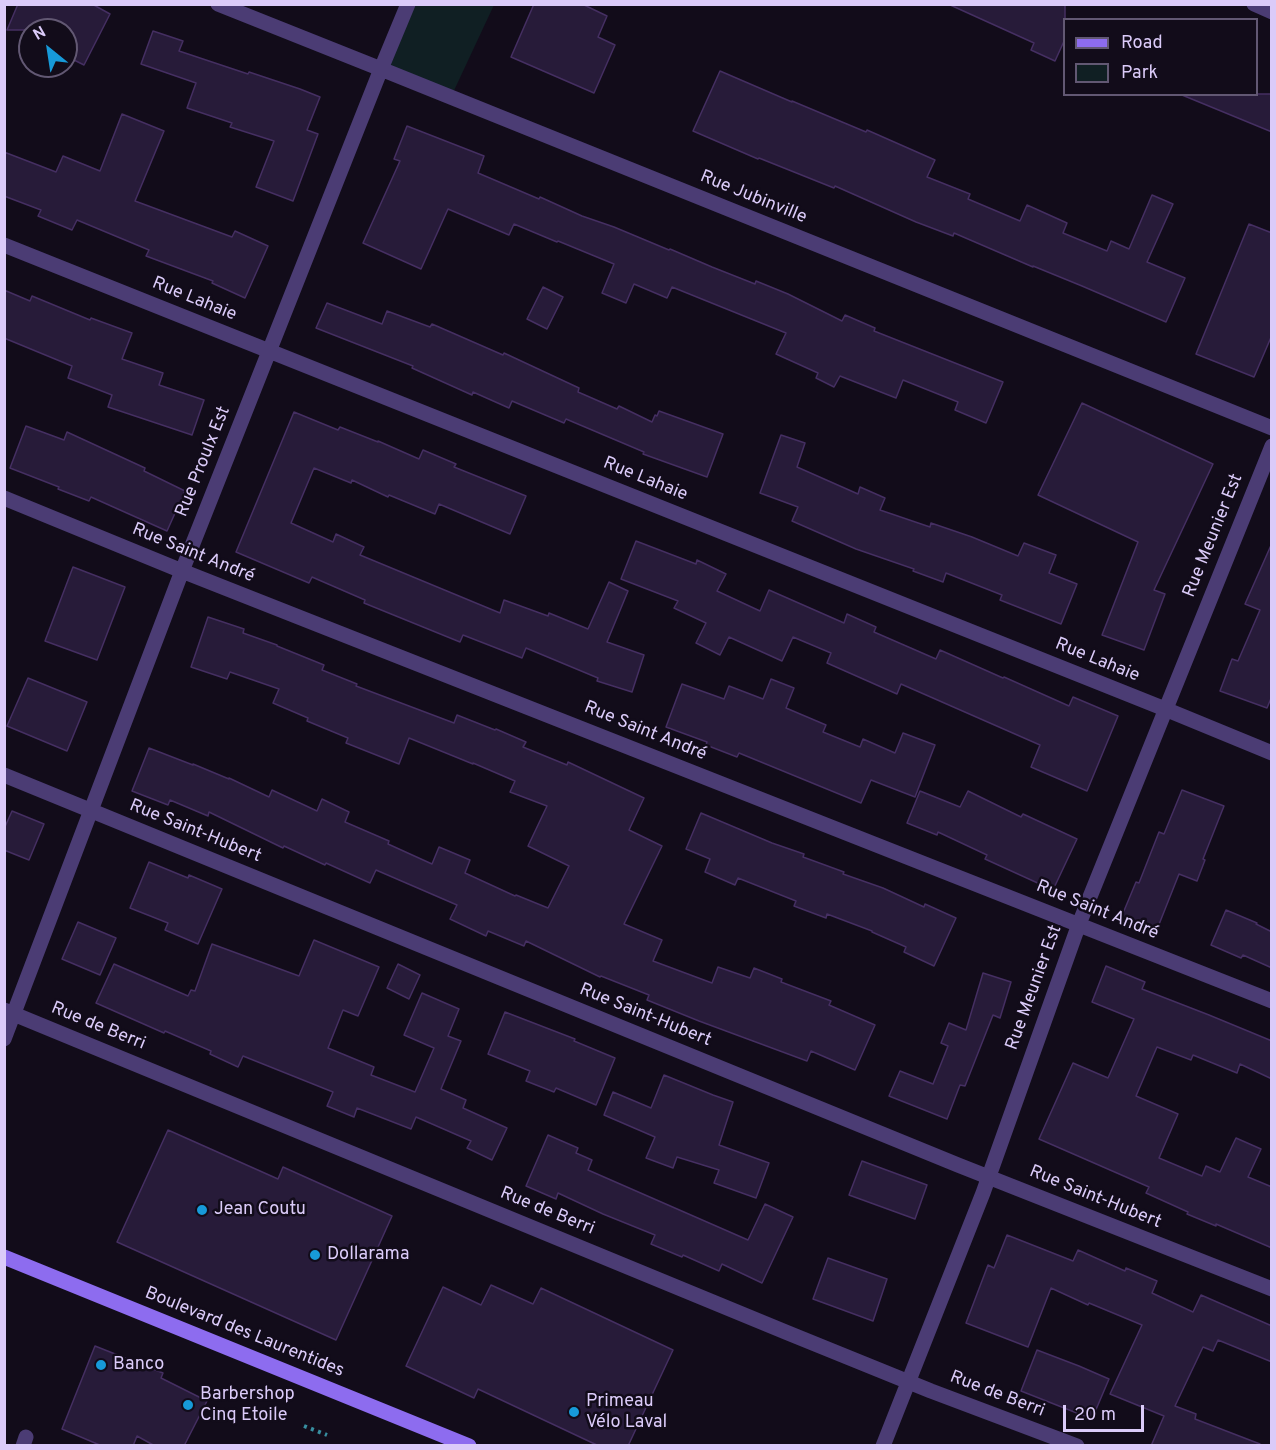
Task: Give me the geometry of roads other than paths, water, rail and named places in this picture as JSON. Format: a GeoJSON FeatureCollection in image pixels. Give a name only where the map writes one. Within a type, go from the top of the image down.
{"type":"FeatureCollection","features":[{"type":"Feature","properties":{"kind":"main road","name":"Boulevard des Laurentides"},"geometry":{"type":"LineString","coordinates":[[4,1257],[469,1446]]}},
{"type":"Feature","properties":{"kind":"street","name":"Rue Jubinville"},"geometry":{"type":"LineString","coordinates":[[218,4],[1272,428]]}},
{"type":"Feature","properties":{"kind":"street","name":"Rue Proulx Est"},"geometry":{"type":"LineString","coordinates":[[4,1039],[10,1012],[182,571],[408,4]]}},
{"type":"Feature","properties":{"kind":"street"},"geometry":{"type":"LineString","coordinates":[[1254,4],[1272,12]]}},
{"type":"Feature","properties":{"kind":"street","name":"Rue Lahaie"},"geometry":{"type":"LineString","coordinates":[[4,245],[1272,753]]}},
{"type":"Feature","properties":{"kind":"street","name":"Rue Meunier Est"},"geometry":{"type":"LineString","coordinates":[[882,1446],[989,1177],[1078,924],[1272,446]]}},
{"type":"Feature","properties":{"kind":"street","name":"Rue Saint André"},"geometry":{"type":"LineString","coordinates":[[4,498],[182,571],[1272,1001]]}},
{"type":"Feature","properties":{"kind":"street","name":"Rue Saint-Hubert"},"geometry":{"type":"LineString","coordinates":[[4,775],[989,1177],[1272,1289]]}},
{"type":"Feature","properties":{"kind":"street","name":"Rue de Berri"},"geometry":{"type":"LineString","coordinates":[[10,1012],[788,1333],[1077,1446]]}},
{"type":"Feature","properties":{"kind":"place","name":"Jean Coutu"},"geometry":{"type":"Point","coordinates":[202,1210]}},
{"type":"Feature","properties":{"kind":"place","name":"Dollarama"},"geometry":{"type":"Point","coordinates":[315,1255]}},
{"type":"Feature","properties":{"kind":"place","name":"Banco"},"geometry":{"type":"Point","coordinates":[101,1365]}},
{"type":"Feature","properties":{"kind":"place","name":"Barbershop Cinq Etoile"},"geometry":{"type":"Point","coordinates":[188,1405]}},
{"type":"Feature","properties":{"kind":"place","name":"Primeau Vélo Laval"},"geometry":{"type":"Point","coordinates":[574,1412]}}]}
